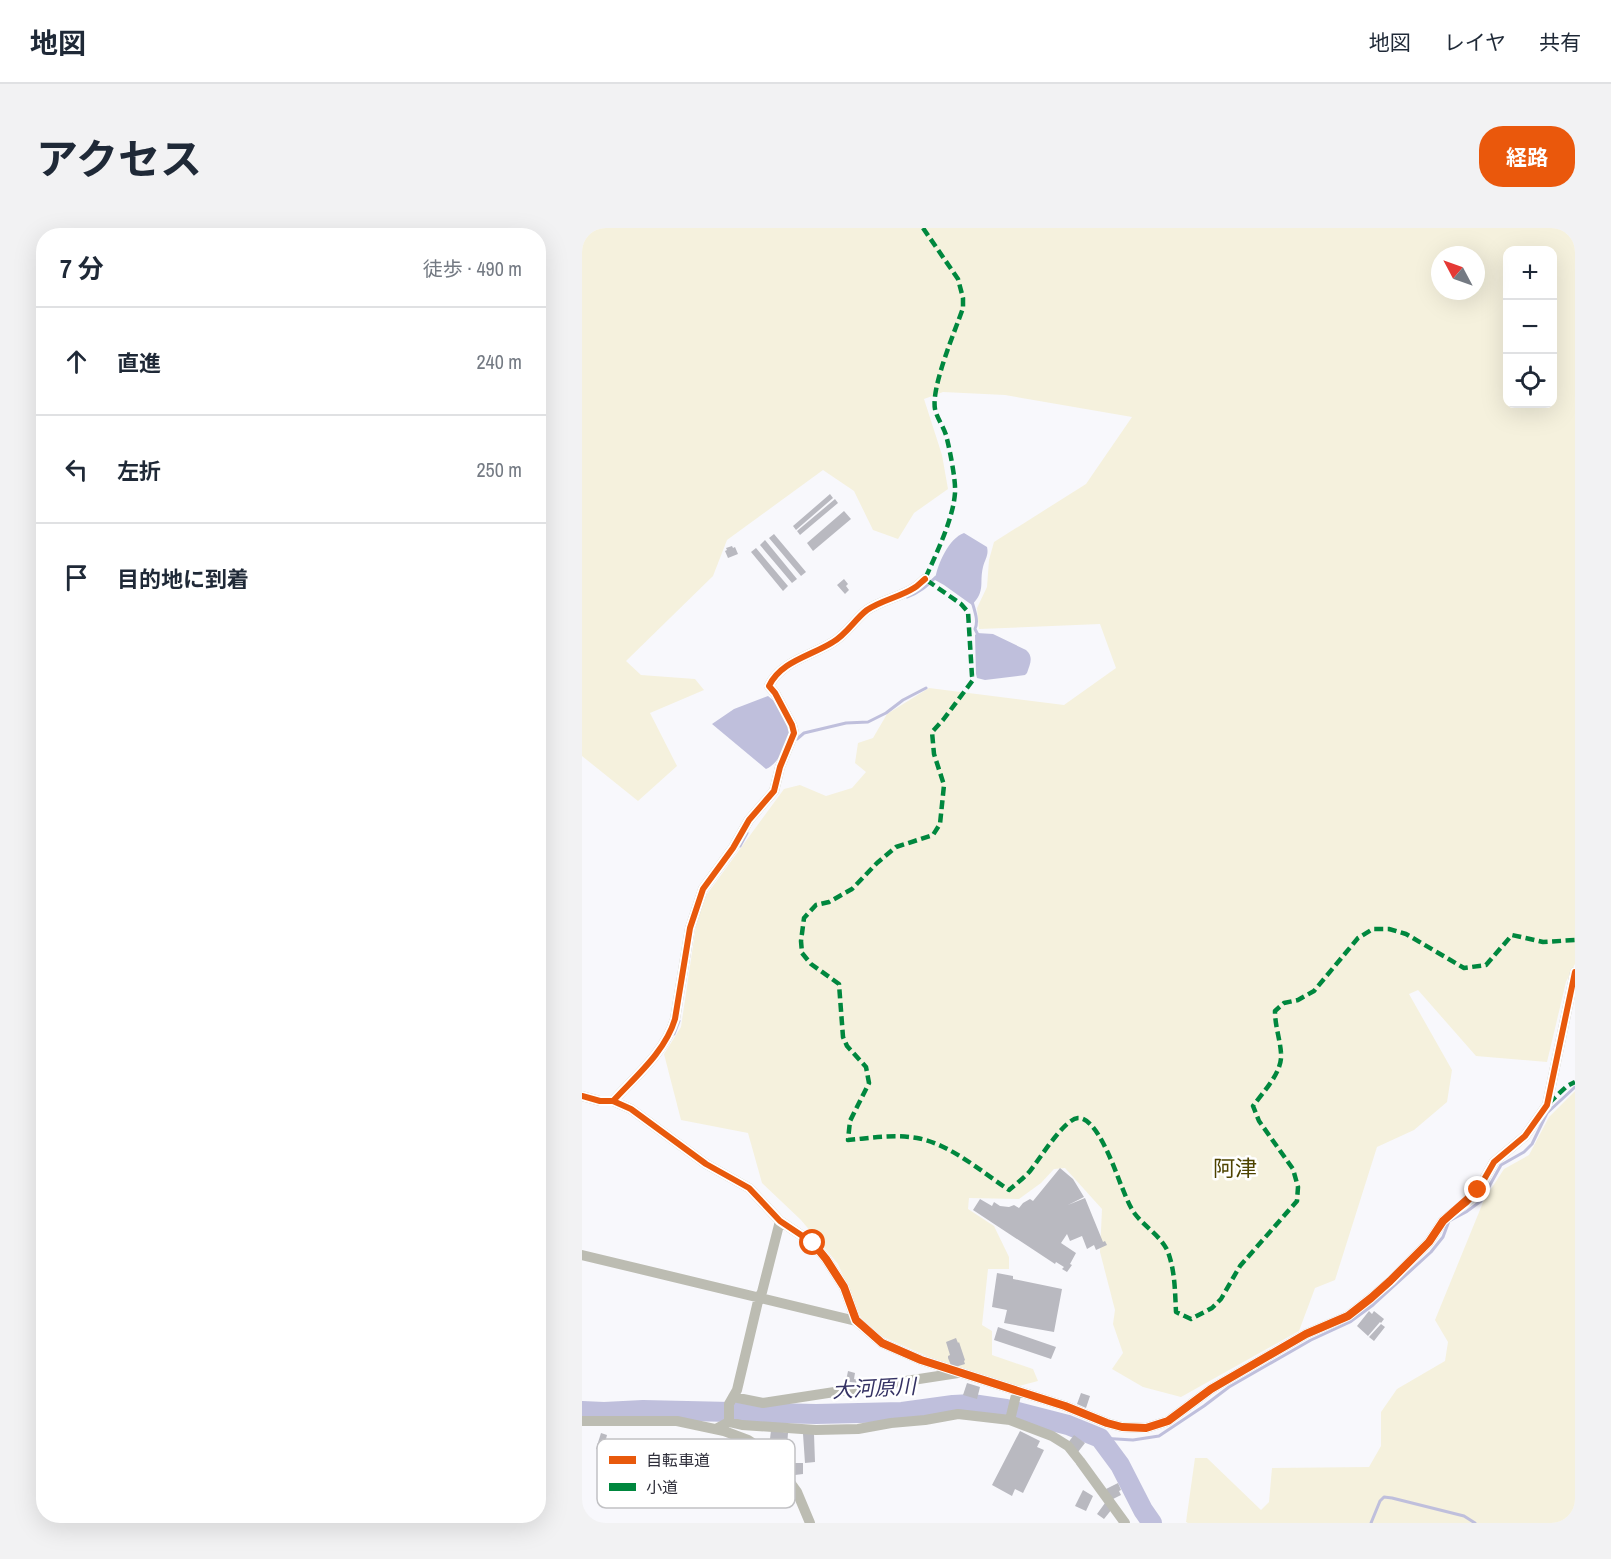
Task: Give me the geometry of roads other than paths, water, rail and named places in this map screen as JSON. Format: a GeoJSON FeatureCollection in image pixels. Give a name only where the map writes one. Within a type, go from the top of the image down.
{"type":"FeatureCollection","features":[{"type":"Feature","properties":{"kind":"street"},"geometry":{"type":"LineString","coordinates":[[613,1101],[653,1058],[671,1033],[690,928],[703,889],[733,848],[749,820],[774,791],[780,767],[794,733],[792,725],[769,687],[774,676],[800,658],[832,643],[866,611],[886,599],[914,589],[925,579]]}},
{"type":"Feature","properties":{"kind":"street"},"geometry":{"type":"LineString","coordinates":[[582,1255],[856,1320],[882,1343],[921,1360],[1065,1406],[1107,1423],[1122,1427],[1146,1428],[1168,1421],[1211,1389],[1306,1334],[1348,1316],[1390,1281],[1429,1242],[1443,1221],[1466,1203],[1478,1190],[1494,1162],[1525,1136],[1547,1105],[1575,972]]}},
{"type":"Feature","properties":{"kind":"street"},"geometry":{"type":"LineString","coordinates":[[582,1096],[600,1101],[613,1101],[631,1109],[706,1164],[749,1188],[780,1221],[813,1243],[826,1259],[844,1287],[856,1320]]}},
{"type":"Feature","properties":{"kind":"street"},"geometry":{"type":"LineString","coordinates":[[729,1422],[731,1401],[737,1390],[780,1221]]}},
{"type":"Feature","properties":{"kind":"street"},"geometry":{"type":"LineString","coordinates":[[731,1401],[764,1403],[961,1373]]}},
{"type":"Feature","properties":{"kind":"street"},"geometry":{"type":"LineString","coordinates":[[1012,1413],[1017,1391]]}},
{"type":"Feature","properties":{"kind":"street"},"geometry":{"type":"LineString","coordinates":[[716,1429],[729,1422],[816,1430],[858,1430],[891,1422],[925,1420],[958,1414],[1012,1413],[1068,1446],[1125,1523]]}},
{"type":"Feature","properties":{"kind":"street"},"geometry":{"type":"LineString","coordinates":[[582,1421],[677,1421],[716,1429],[746,1439]]}},
{"type":"Feature","properties":{"kind":"street"},"geometry":{"type":"LineString","coordinates":[[795,1489],[810,1523]]}},
{"type":"Feature","properties":{"kind":"water"},"geometry":{"type":"Polygon","coordinates":[[[964,533],[987,547],[981,591],[972,605],[935,580],[938,567],[949,546],[953,540],[964,533]]]}},
{"type":"Feature","properties":{"kind":"water"},"geometry":{"type":"Polygon","coordinates":[[[977,633],[993,634],[1026,650],[1031,658],[1027,673],[985,680],[977,678],[975,635],[977,633]]]}},
{"type":"Feature","properties":{"kind":"water"},"geometry":{"type":"Polygon","coordinates":[[[768,696],[774,701],[791,732],[775,763],[766,769],[712,724],[734,709],[768,696]]]}},
{"type":"Feature","properties":{"kind":"waterway"},"geometry":{"type":"LineString","coordinates":[[907,597],[923,589],[936,577]]}},
{"type":"Feature","properties":{"kind":"waterway"},"geometry":{"type":"LineString","coordinates":[[972,601],[976,619],[975,629],[978,635]]}},
{"type":"Feature","properties":{"kind":"waterway"},"geometry":{"type":"LineString","coordinates":[[797,739],[804,733],[846,723],[868,722],[926,688]]}},
{"type":"Feature","properties":{"kind":"waterway"},"geometry":{"type":"LineString","coordinates":[[740,846],[747,833]]}},
{"type":"Feature","properties":{"kind":"waterway"},"geometry":{"type":"LineString","coordinates":[[674,1034],[679,1021]]}},
{"type":"Feature","properties":{"kind":"waterway"},"geometry":{"type":"LineString","coordinates":[[1100,1438],[1133,1440],[1159,1436],[1229,1387],[1311,1340],[1350,1322],[1373,1305],[1431,1252],[1443,1237],[1449,1221],[1481,1201],[1501,1165],[1524,1152],[1532,1144],[1547,1113],[1575,1087]]}},
{"type":"Feature","properties":{"kind":"waterway","name":"大河原川"},"geometry":{"type":"LineString","coordinates":[[582,1411],[816,1414],[902,1412],[972,1404],[1006,1409],[1068,1425],[1100,1438],[1120,1465],[1152,1523]]}},
{"type":"Feature","properties":{"kind":"waterway"},"geometry":{"type":"LineString","coordinates":[[1371,1523],[1384,1497],[1464,1516],[1475,1523]]}},
{"type":"Feature","properties":{"kind":"district","name":"阿津"},"geometry":{"type":"Point","coordinates":[1235,1168]}}]}
